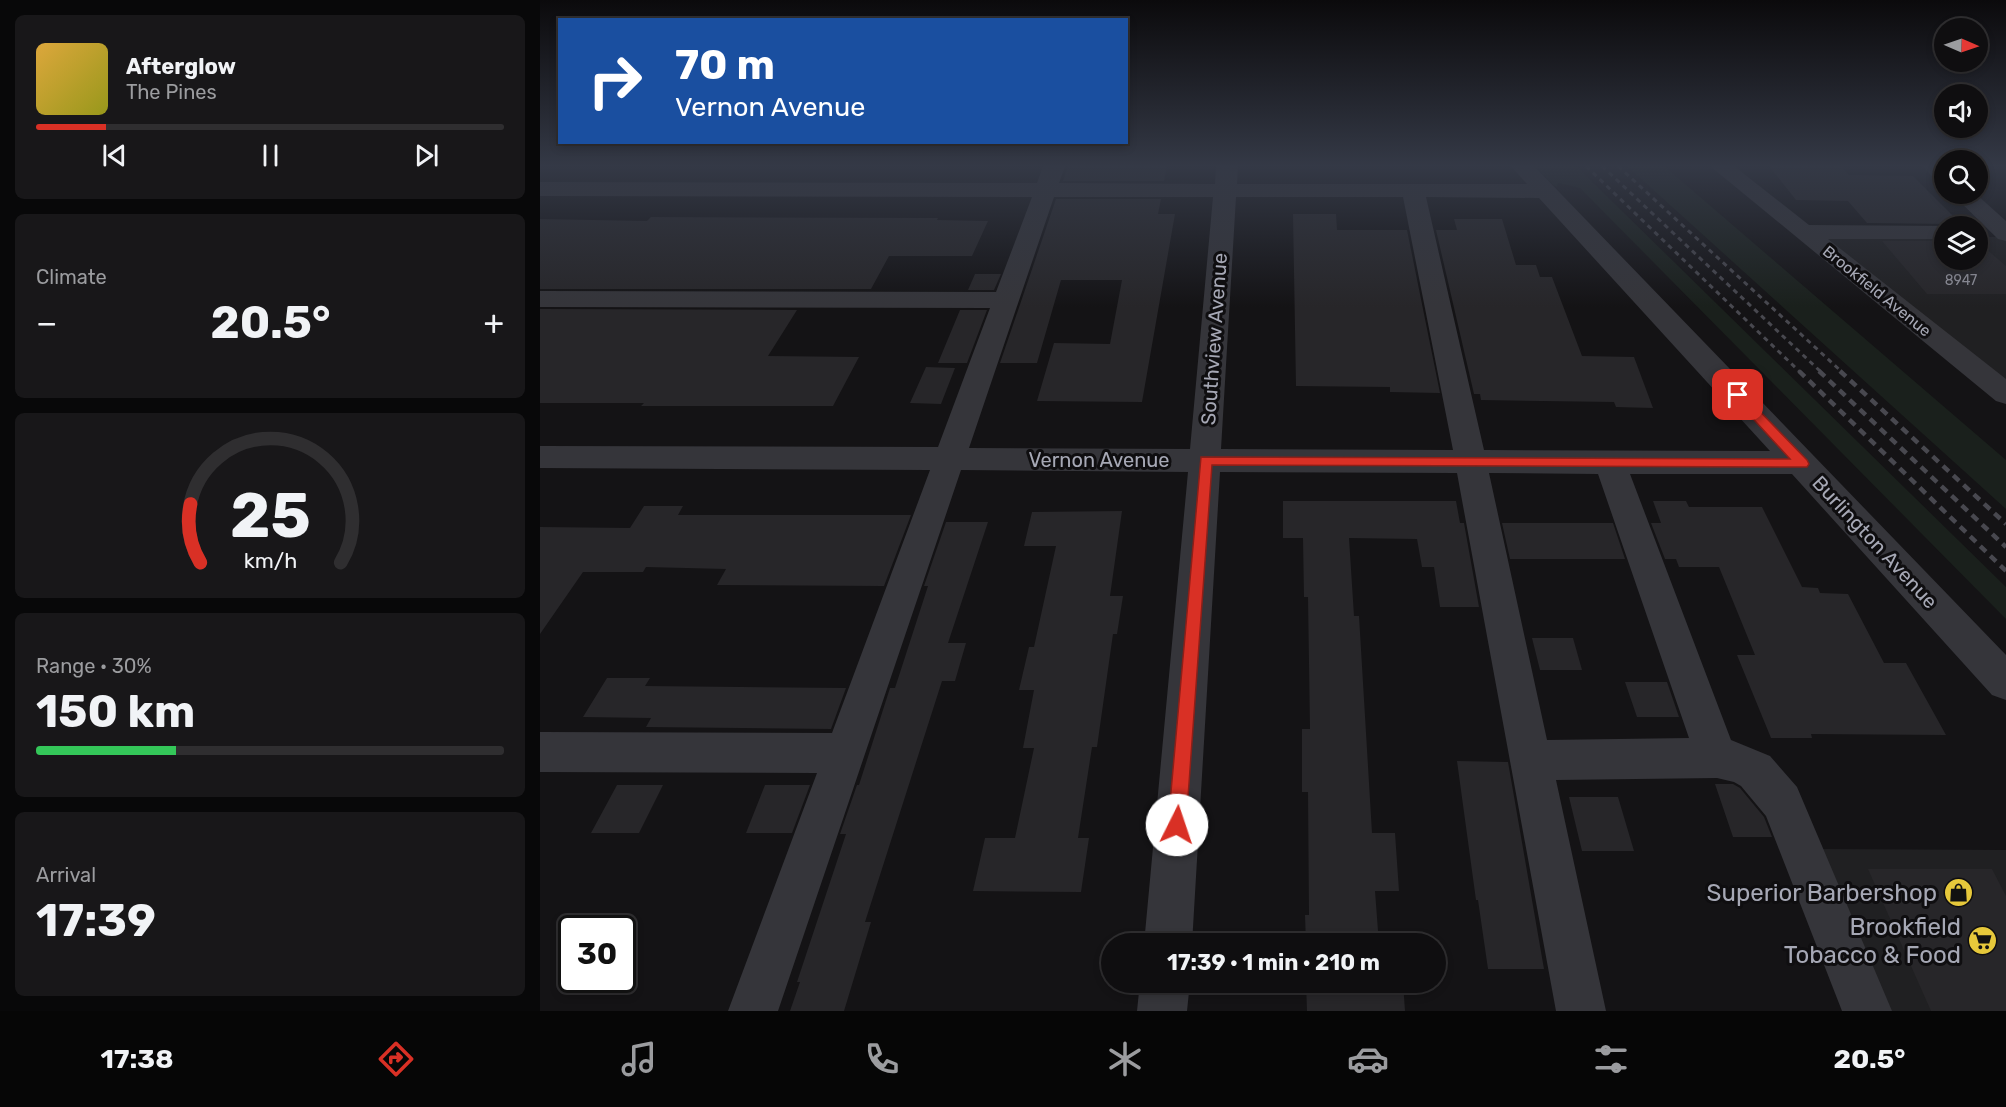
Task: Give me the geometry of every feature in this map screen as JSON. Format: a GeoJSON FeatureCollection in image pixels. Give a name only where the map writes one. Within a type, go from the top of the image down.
{"type":"FeatureCollection","features":[{"type":"Feature","properties":{"kind":"street"},"geometry":{"type":"LineString","coordinates":[[753,1011],[1037,213]]}},
{"type":"Feature","properties":{"kind":"street","name":"Southview Avenue"},"geometry":{"type":"LineString","coordinates":[[1169,933],[1224,213]]}},
{"type":"Feature","properties":{"kind":"street"},"geometry":{"type":"LineString","coordinates":[[1403,213],[1471,462],[1581,1011]]}},
{"type":"Feature","properties":{"kind":"street","name":"Burlington Avenue"},"geometry":{"type":"LineString","coordinates":[[1567,213],[2006,682]]}},
{"type":"Feature","properties":{"kind":"street","name":"Brookfield Avenue"},"geometry":{"type":"LineString","coordinates":[[1780,213],[2006,394]]}},
{"type":"Feature","properties":{"kind":"street"},"geometry":{"type":"LineString","coordinates":[[1984,213],[2005,233]]}},
{"type":"Feature","properties":{"kind":"street"},"geometry":{"type":"LineString","coordinates":[[1803,232],[1934,232]]}},
{"type":"Feature","properties":{"kind":"street"},"geometry":{"type":"LineString","coordinates":[[1988,233],[2005,233]]}},
{"type":"Feature","properties":{"kind":"street"},"geometry":{"type":"LineString","coordinates":[[540,299],[1006,300]]}},
{"type":"Feature","properties":{"kind":"street","name":"Vernon Avenue"},"geometry":{"type":"LineString","coordinates":[[540,457],[1802,464]]}},
{"type":"Feature","properties":{"kind":"street"},"geometry":{"type":"LineString","coordinates":[[1610,463],[1717,758]]}},
{"type":"Feature","properties":{"kind":"street"},"geometry":{"type":"LineString","coordinates":[[540,752],[845,753]]}},
{"type":"Feature","properties":{"kind":"street"},"geometry":{"type":"LineString","coordinates":[[1531,760],[1717,758],[1738,761],[1752,768],[1768,781],[1782,802],[1867,1011]]}},
{"type":"Feature","properties":{"kind":"street"},"geometry":{"type":"LineString","coordinates":[[1162,1011],[1164,993]]}},
{"type":"Feature","properties":{"kind":"shaded area"},"geometry":{"type":"Polygon","coordinates":[[[1605,213],[1624,213],[2006,587],[2006,619],[1605,213]]]}},
{"type":"Feature","properties":{"kind":"shaded area"},"geometry":{"type":"Polygon","coordinates":[[[1679,213],[1719,213],[2006,460],[2006,509],[1679,213]]]}},
{"type":"Feature","properties":{"kind":"shaded area"},"geometry":{"type":"Polygon","coordinates":[[[1805,235],[1934,237],[1934,270],[1988,270],[1988,237],[2006,237],[2006,396],[1805,235]]]}},
{"type":"Feature","properties":{"kind":"shaded area"},"geometry":{"type":"Polygon","coordinates":[[[1817,849],[2006,850],[2006,1011],[1884,1011],[1817,849]]]}},
{"type":"Feature","properties":{"kind":"building"},"geometry":{"type":"Polygon","coordinates":[[[1051,213],[1175,214],[1142,402],[1037,401],[1054,343],[1110,344],[1122,280],[1061,280],[1037,363],[1000,363],[1051,213]]]}},
{"type":"Feature","properties":{"kind":"building"},"geometry":{"type":"Polygon","coordinates":[[[1859,213],[1950,213],[1953,216],[1934,216],[1934,224],[1867,223],[1859,213]]]}},
{"type":"Feature","properties":{"kind":"building"},"geometry":{"type":"Polygon","coordinates":[[[1293,214],[1336,214],[1337,230],[1407,230],[1440,393],[1390,392],[1390,387],[1296,386],[1293,214]]]}},
{"type":"Feature","properties":{"kind":"building"},"geometry":{"type":"Polygon","coordinates":[[[651,217],[938,218],[937,220],[988,221],[972,256],[889,256],[871,289],[540,289],[540,219],[647,221],[651,217]]]}},
{"type":"Feature","properties":{"kind":"building"},"geometry":{"type":"Polygon","coordinates":[[[1454,219],[1502,219],[1516,265],[1536,265],[1540,277],[1552,277],[1582,356],[1634,357],[1653,408],[1616,407],[1614,402],[1481,400],[1480,394],[1474,394],[1436,230],[1457,230],[1454,219]]]}},
{"type":"Feature","properties":{"kind":"building"},"geometry":{"type":"Polygon","coordinates":[[[1882,241],[1934,241],[1934,270],[1988,270],[1988,250],[2006,266],[2006,294],[1927,294],[1882,241]]]}},
{"type":"Feature","properties":{"kind":"building"},"geometry":{"type":"Polygon","coordinates":[[[975,274],[1001,274],[994,290],[968,290],[975,274]]]}},
{"type":"Feature","properties":{"kind":"building"},"geometry":{"type":"Polygon","coordinates":[[[540,309],[797,310],[768,356],[859,357],[833,406],[641,406],[644,403],[540,403],[540,309]]]}},
{"type":"Feature","properties":{"kind":"building"},"geometry":{"type":"Polygon","coordinates":[[[960,310],[987,310],[967,363],[938,363],[960,310]]]}},
{"type":"Feature","properties":{"kind":"building"},"geometry":{"type":"Polygon","coordinates":[[[926,367],[955,368],[941,404],[910,403],[926,367]]]}},
{"type":"Feature","properties":{"kind":"building"},"geometry":{"type":"Polygon","coordinates":[[[1283,501],[1456,501],[1460,523],[1464,523],[1479,607],[1440,607],[1434,567],[1422,567],[1417,539],[1349,538],[1354,616],[1359,616],[1372,833],[1395,833],[1399,891],[1375,891],[1378,933],[1306,933],[1305,915],[1309,915],[1308,792],[1302,792],[1302,729],[1310,729],[1308,597],[1304,597],[1303,538],[1283,538],[1283,501]]]}},
{"type":"Feature","properties":{"kind":"building"},"geometry":{"type":"Polygon","coordinates":[[[1653,501],[1686,501],[1689,507],[1762,507],[1802,587],[1818,588],[1820,593],[1848,594],[1884,663],[1906,663],[1946,735],[1811,734],[1812,738],[1771,738],[1737,655],[1755,655],[1719,567],[1679,567],[1676,559],[1665,559],[1651,523],[1661,523],[1653,501]]]}},
{"type":"Feature","properties":{"kind":"building"},"geometry":{"type":"Polygon","coordinates":[[[644,506],[683,506],[678,515],[911,515],[884,586],[717,585],[726,569],[646,567],[643,572],[583,572],[540,634],[540,527],[630,528],[644,506]]]}},
{"type":"Feature","properties":{"kind":"building"},"geometry":{"type":"Polygon","coordinates":[[[1122,511],[1110,596],[1123,596],[1117,634],[1113,634],[1097,747],[1092,747],[1078,838],[1089,838],[1081,892],[973,891],[985,838],[1015,838],[1034,748],[1023,748],[1034,690],[1019,690],[1029,647],[1034,647],[1056,546],[1024,546],[1032,512],[1122,511]]]}},
{"type":"Feature","properties":{"kind":"building"},"geometry":{"type":"Polygon","coordinates":[[[946,522],[988,522],[948,643],[966,643],[955,681],[942,681],[865,922],[871,922],[844,1011],[790,1011],[800,982],[797,982],[846,834],[840,834],[857,785],[859,785],[890,688],[895,688],[928,586],[924,586],[946,522]]]}},
{"type":"Feature","properties":{"kind":"building"},"geometry":{"type":"Polygon","coordinates":[[[1502,523],[1613,523],[1625,559],[1510,559],[1502,523]]]}},
{"type":"Feature","properties":{"kind":"building"},"geometry":{"type":"Polygon","coordinates":[[[1532,638],[1573,638],[1582,670],[1540,670],[1532,638]]]}},
{"type":"Feature","properties":{"kind":"building"},"geometry":{"type":"Polygon","coordinates":[[[607,678],[650,678],[645,686],[846,688],[831,729],[646,727],[651,718],[583,717],[607,678]]]}},
{"type":"Feature","properties":{"kind":"building"},"geometry":{"type":"Polygon","coordinates":[[[1625,682],[1667,682],[1679,717],[1637,717],[1625,682]]]}},
{"type":"Feature","properties":{"kind":"building"},"geometry":{"type":"Polygon","coordinates":[[[1457,761],[1508,762],[1544,969],[1488,969],[1457,761]]]}},
{"type":"Feature","properties":{"kind":"building"},"geometry":{"type":"Polygon","coordinates":[[[1715,784],[1733,784],[1740,788],[1764,817],[1772,837],[1733,837],[1715,784]]]}},
{"type":"Feature","properties":{"kind":"building"},"geometry":{"type":"Polygon","coordinates":[[[617,785],[663,785],[639,833],[591,833],[617,785]]]}},
{"type":"Feature","properties":{"kind":"building"},"geometry":{"type":"Polygon","coordinates":[[[765,785],[810,785],[792,833],[746,833],[765,785]]]}},
{"type":"Feature","properties":{"kind":"building"},"geometry":{"type":"Polygon","coordinates":[[[1569,797],[1618,797],[1634,851],[1582,851],[1569,797]]]}},
{"type":"Feature","properties":{"kind":"building"},"geometry":{"type":"Polygon","coordinates":[[[1868,869],[1992,869],[2006,896],[2006,1011],[1931,1011],[1868,869]]]}},
{"type":"Feature","properties":{"kind":"building"},"geometry":{"type":"Polygon","coordinates":[[[1306,993],[1404,993],[1405,1011],[1307,1011],[1306,993]]]}},
{"type":"Feature","properties":{"kind":"railway"},"geometry":{"type":"LineString","coordinates":[[1635,213],[1800,372]]}},
{"type":"Feature","properties":{"kind":"railway"},"geometry":{"type":"LineString","coordinates":[[1652,213],[1821,372]]}},
{"type":"Feature","properties":{"kind":"railway"},"geometry":{"type":"LineString","coordinates":[[1669,213],[1842,372]]}},
{"type":"Feature","properties":{"kind":"railway"},"geometry":{"type":"LineString","coordinates":[[1799,371],[2006,571]]}},
{"type":"Feature","properties":{"kind":"railway"},"geometry":{"type":"LineString","coordinates":[[1819,371],[2006,547]]}},
{"type":"Feature","properties":{"kind":"railway"},"geometry":{"type":"LineString","coordinates":[[1840,371],[2006,524]]}},
{"type":"Feature","properties":{"kind":"place","name":"Superior Barbershop"},"geometry":{"type":"Point","coordinates":[1958,893]}},
{"type":"Feature","properties":{"kind":"place","name":"Brookfield Tobacco & Food"},"geometry":{"type":"Point","coordinates":[1982,941]}},
{"type":"Feature","properties":{"kind":"route"},"geometry":{"type":"LineString","coordinates":[[1177,825],[1206,460],[1802,464],[1738,395]]}}]}
